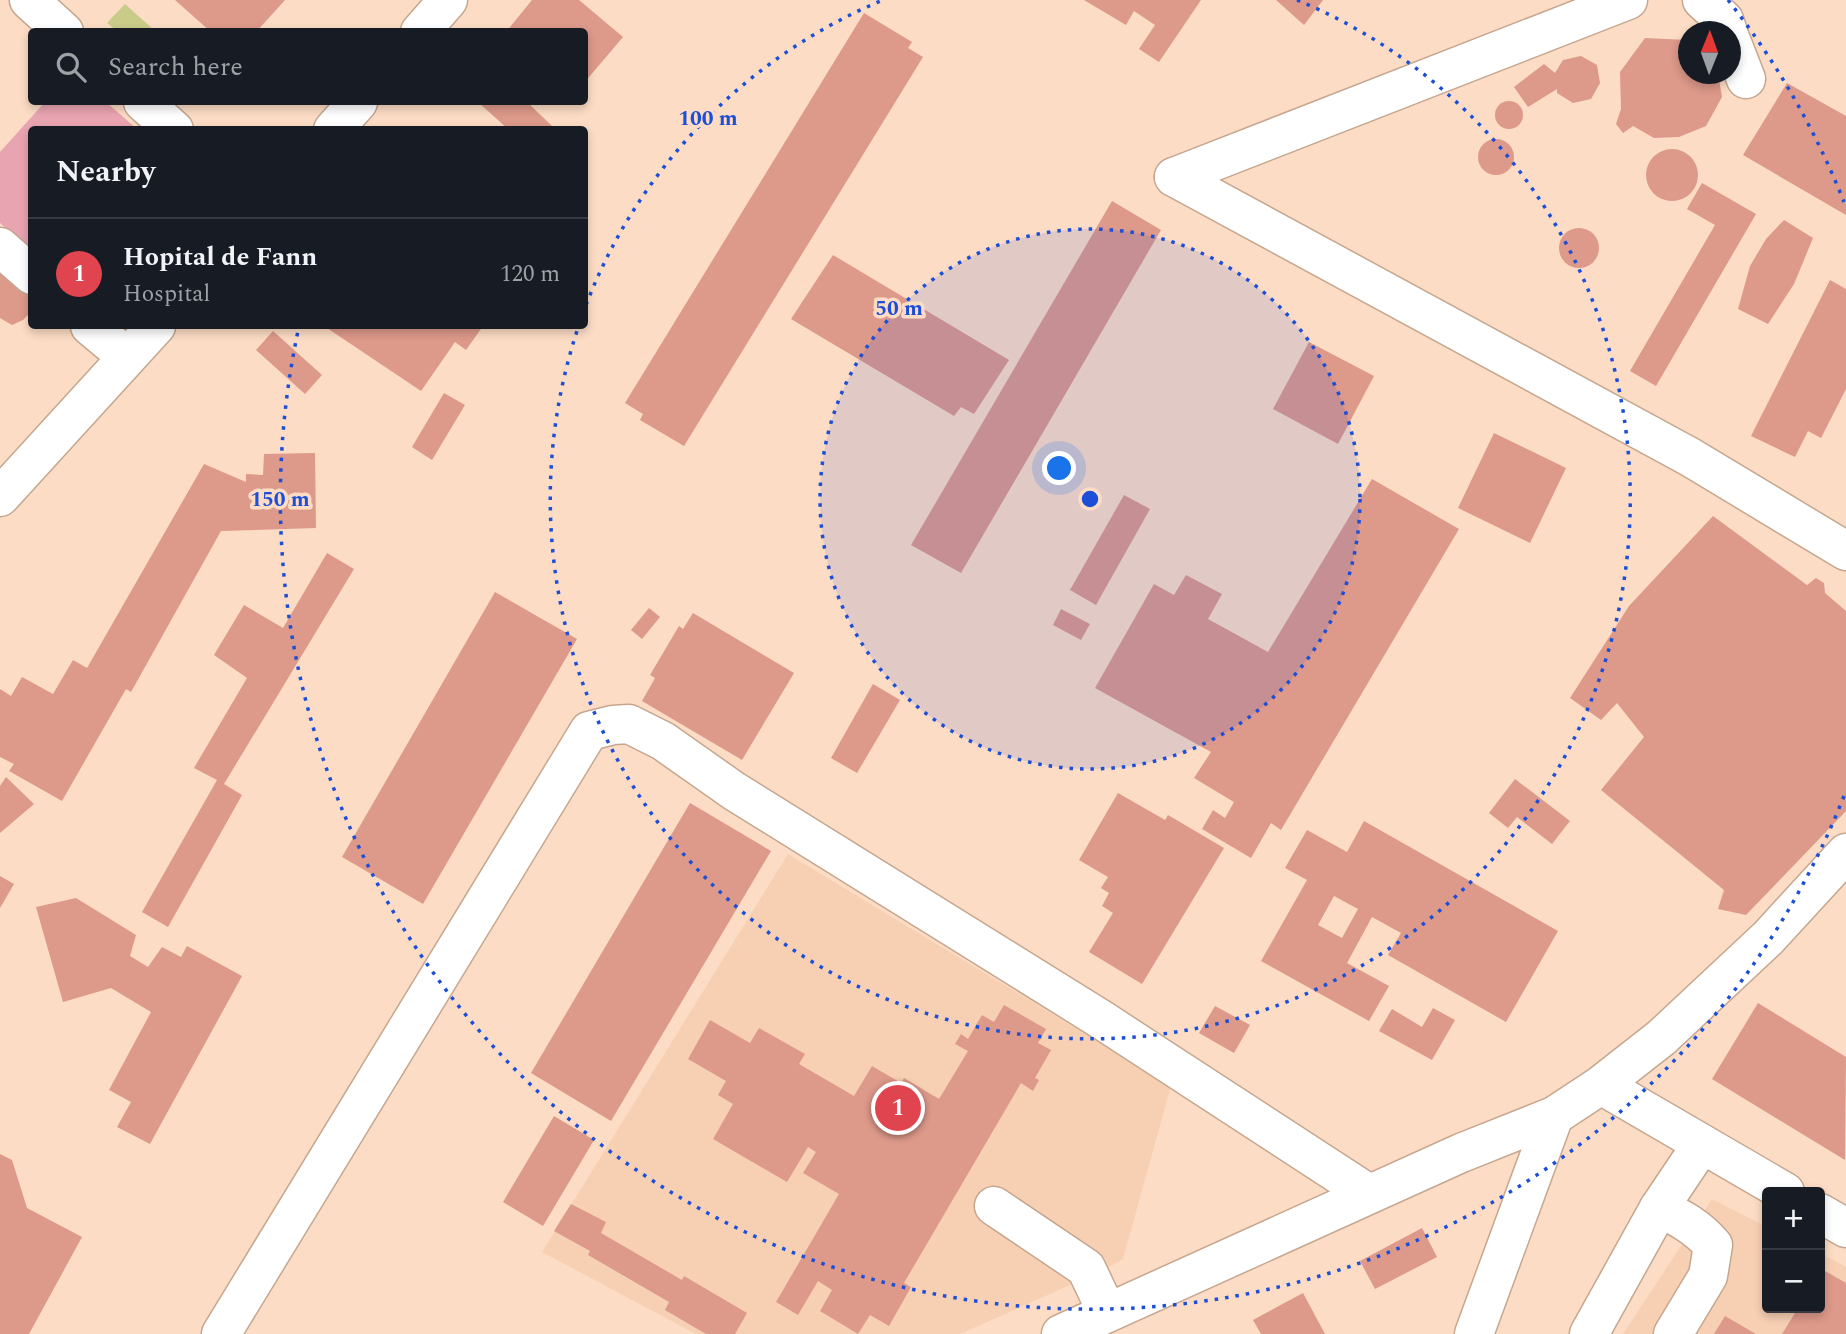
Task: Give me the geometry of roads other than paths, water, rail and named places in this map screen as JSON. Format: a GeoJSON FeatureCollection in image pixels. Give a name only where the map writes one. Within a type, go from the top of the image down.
{"type":"FeatureCollection","features":[{"type":"Feature","properties":{"kind":"street"},"geometry":{"type":"LineString","coordinates":[[29,0],[60,28]]}},
{"type":"Feature","properties":{"kind":"street"},"geometry":{"type":"LineString","coordinates":[[424,28],[448,0]]}},
{"type":"Feature","properties":{"kind":"street"},"geometry":{"type":"LineString","coordinates":[[1628,0],[1174,177],[1690,457],[1846,551]]}},
{"type":"Feature","properties":{"kind":"street"},"geometry":{"type":"LineString","coordinates":[[1702,0],[1724,21]]}},
{"type":"Feature","properties":{"kind":"street"},"geometry":{"type":"LineString","coordinates":[[1741,65],[1746,79]]}},
{"type":"Feature","properties":{"kind":"street"},"geometry":{"type":"LineString","coordinates":[[145,105],[169,126]]}},
{"type":"Feature","properties":{"kind":"street"},"geometry":{"type":"LineString","coordinates":[[337,126],[355,105]]}},
{"type":"Feature","properties":{"kind":"street"},"geometry":{"type":"LineString","coordinates":[[0,247],[28,272]]}},
{"type":"Feature","properties":{"kind":"street"},"geometry":{"type":"LineString","coordinates":[[94,329],[127,357]]}},
{"type":"Feature","properties":{"kind":"street"},"geometry":{"type":"LineString","coordinates":[[0,497],[153,329]]}},
{"type":"Feature","properties":{"kind":"street"},"geometry":{"type":"LineString","coordinates":[[221,1334],[589,731],[613,725],[629,724],[663,741],[734,791],[1090,1013],[1369,1194]]}},
{"type":"Feature","properties":{"kind":"street"},"geometry":{"type":"LineString","coordinates":[[1061,1334],[1461,1153],[1554,1116],[1601,1086],[1661,1038],[1768,938],[1846,853]]}},
{"type":"Feature","properties":{"kind":"street"},"geometry":{"type":"LineString","coordinates":[[1601,1086],[1776,1187]]}},
{"type":"Feature","properties":{"kind":"street"},"geometry":{"type":"LineString","coordinates":[[1474,1334],[1554,1116]]}},
{"type":"Feature","properties":{"kind":"street"},"geometry":{"type":"LineString","coordinates":[[1589,1334],[1659,1208],[1702,1144]]}},
{"type":"Feature","properties":{"kind":"street"},"geometry":{"type":"LineString","coordinates":[[995,1206],[1086,1268],[1107,1312]]}},
{"type":"Feature","properties":{"kind":"street"},"geometry":{"type":"LineString","coordinates":[[1659,1208],[1684,1218],[1700,1230],[1713,1245],[1708,1276],[1674,1334]]}},
{"type":"Feature","properties":{"kind":"street"},"geometry":{"type":"LineString","coordinates":[[1825,1216],[1846,1228]]}},
{"type":"Feature","properties":{"kind":"place","name":"Hopital de Fann"},"geometry":{"type":"Point","coordinates":[898,1108]}}]}
